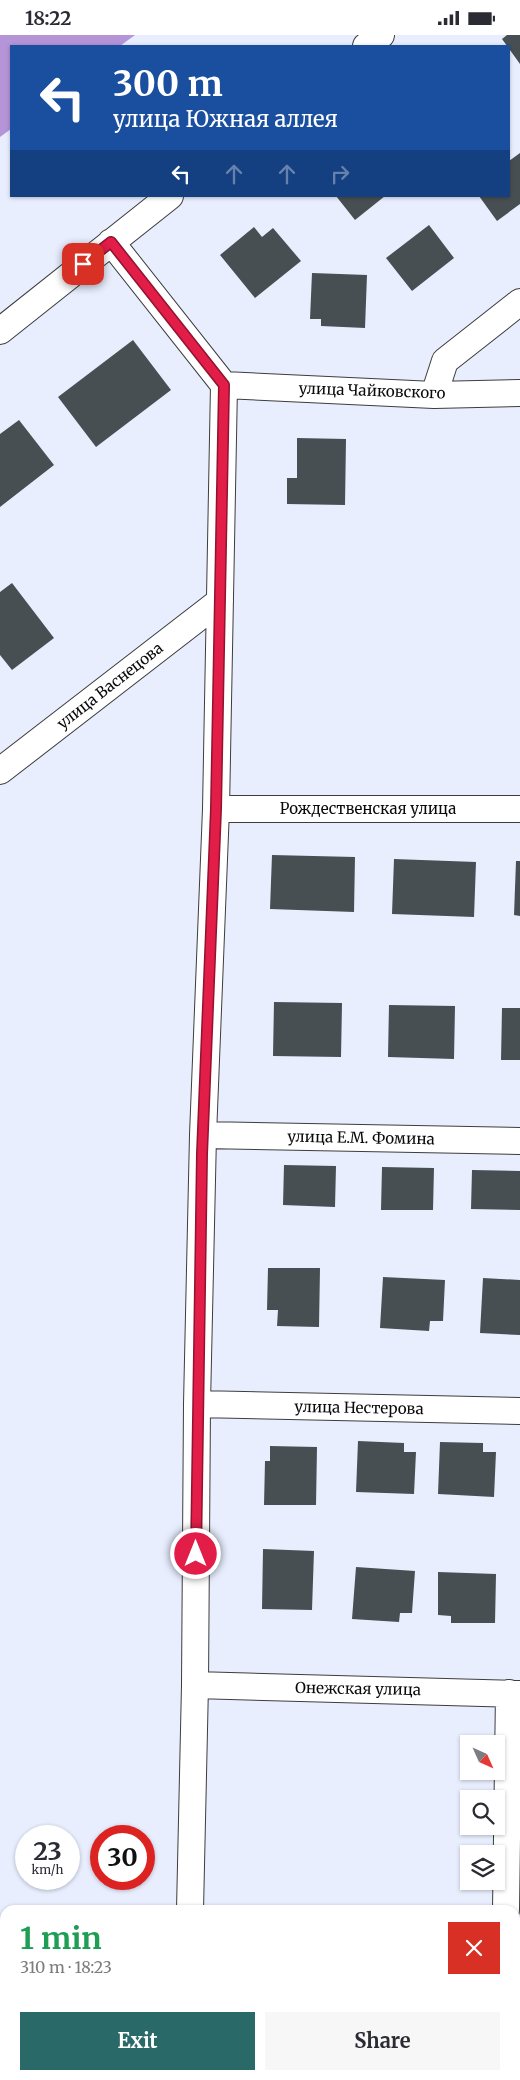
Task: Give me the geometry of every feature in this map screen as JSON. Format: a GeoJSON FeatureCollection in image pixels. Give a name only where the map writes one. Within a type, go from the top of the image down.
{"type":"FeatureCollection","features":[{"type":"Feature","properties":{"kind":"street"},"geometry":{"type":"LineString","coordinates":[[367,45],[380,35]]}},
{"type":"Feature","properties":{"kind":"street"},"geometry":{"type":"LineString","coordinates":[[0,331],[169,197]]}},
{"type":"Feature","properties":{"kind":"street"},"geometry":{"type":"LineString","coordinates":[[111,242],[224,385],[216,809],[203,1135],[197,1404],[196,1685],[190,1905]]}},
{"type":"Feature","properties":{"kind":"street"},"geometry":{"type":"LineString","coordinates":[[434,395],[445,361],[520,302]]}},
{"type":"Feature","properties":{"kind":"street","name":"улица Чайковского"},"geometry":{"type":"LineString","coordinates":[[224,385],[434,395],[520,393]]}},
{"type":"Feature","properties":{"kind":"street","name":"улица Васнецова"},"geometry":{"type":"LineString","coordinates":[[0,771],[220,601]]}},
{"type":"Feature","properties":{"kind":"street","name":"Рождественская улица"},"geometry":{"type":"LineString","coordinates":[[216,809],[520,809]]}},
{"type":"Feature","properties":{"kind":"street","name":"улица Е.М. Фомина"},"geometry":{"type":"LineString","coordinates":[[203,1135],[520,1141]]}},
{"type":"Feature","properties":{"kind":"street","name":"улица Нестерова"},"geometry":{"type":"LineString","coordinates":[[197,1404],[520,1411]]}},
{"type":"Feature","properties":{"kind":"street","name":"Онежская улица"},"geometry":{"type":"LineString","coordinates":[[196,1685],[514,1693]]}},
{"type":"Feature","properties":{"kind":"street"},"geometry":{"type":"LineString","coordinates":[[506,1905],[514,1693]]}},
{"type":"Feature","properties":{"kind":"shaded area"},"geometry":{"type":"Polygon","coordinates":[[[0,35],[135,35],[121,45],[10,45],[10,130],[0,137],[0,35]]]}},
{"type":"Feature","properties":{"kind":"building"},"geometry":{"type":"Polygon","coordinates":[[[507,35],[520,35],[520,64],[510,50],[510,45],[506,45],[502,39],[507,35]]]}},
{"type":"Feature","properties":{"kind":"building"},"geometry":{"type":"Polygon","coordinates":[[[520,153],[520,204],[497,221],[480,197],[510,197],[510,160],[520,153]]]}},
{"type":"Feature","properties":{"kind":"building"},"geometry":{"type":"Polygon","coordinates":[[[337,197],[384,197],[355,220],[337,197]]]}},
{"type":"Feature","properties":{"kind":"building"},"geometry":{"type":"Polygon","coordinates":[[[429,225],[454,258],[412,291],[386,258],[429,225]]]}},
{"type":"Feature","properties":{"kind":"building"},"geometry":{"type":"Polygon","coordinates":[[[254,227],[262,237],[273,228],[301,261],[255,298],[220,255],[254,227]]]}},
{"type":"Feature","properties":{"kind":"building"},"geometry":{"type":"Polygon","coordinates":[[[312,273],[367,275],[365,328],[321,326],[321,319],[310,319],[312,273]]]}},
{"type":"Feature","properties":{"kind":"building"},"geometry":{"type":"Polygon","coordinates":[[[133,340],[171,390],[96,447],[58,397],[133,340]]]}},
{"type":"Feature","properties":{"kind":"building"},"geometry":{"type":"Polygon","coordinates":[[[19,420],[54,465],[0,507],[0,434],[19,420]]]}},
{"type":"Feature","properties":{"kind":"building"},"geometry":{"type":"Polygon","coordinates":[[[297,438],[346,439],[345,505],[287,504],[287,478],[297,478],[297,438]]]}},
{"type":"Feature","properties":{"kind":"building"},"geometry":{"type":"Polygon","coordinates":[[[12,583],[54,638],[12,670],[0,655],[0,592],[12,583]]]}},
{"type":"Feature","properties":{"kind":"building"},"geometry":{"type":"Polygon","coordinates":[[[272,855],[355,857],[354,912],[270,909],[272,855]]]}},
{"type":"Feature","properties":{"kind":"building"},"geometry":{"type":"Polygon","coordinates":[[[394,859],[476,862],[474,917],[392,914],[394,859]]]}},
{"type":"Feature","properties":{"kind":"building"},"geometry":{"type":"Polygon","coordinates":[[[516,861],[520,861],[520,916],[514,915],[516,861]]]}},
{"type":"Feature","properties":{"kind":"building"},"geometry":{"type":"Polygon","coordinates":[[[274,1002],[342,1003],[341,1057],[273,1056],[274,1002]]]}},
{"type":"Feature","properties":{"kind":"building"},"geometry":{"type":"Polygon","coordinates":[[[389,1005],[455,1006],[454,1059],[388,1057],[389,1005]]]}},
{"type":"Feature","properties":{"kind":"building"},"geometry":{"type":"Polygon","coordinates":[[[502,1008],[520,1008],[520,1060],[501,1060],[502,1008]]]}},
{"type":"Feature","properties":{"kind":"building"},"geometry":{"type":"Polygon","coordinates":[[[284,1165],[336,1166],[335,1207],[283,1205],[284,1165]]]}},
{"type":"Feature","properties":{"kind":"building"},"geometry":{"type":"Polygon","coordinates":[[[382,1167],[434,1168],[433,1210],[381,1210],[382,1167]]]}},
{"type":"Feature","properties":{"kind":"building"},"geometry":{"type":"Polygon","coordinates":[[[472,1170],[520,1171],[520,1210],[471,1209],[472,1170]]]}},
{"type":"Feature","properties":{"kind":"building"},"geometry":{"type":"Polygon","coordinates":[[[268,1268],[320,1268],[319,1327],[277,1326],[278,1310],[267,1310],[268,1268]]]}},
{"type":"Feature","properties":{"kind":"building"},"geometry":{"type":"Polygon","coordinates":[[[383,1277],[445,1280],[443,1321],[430,1321],[429,1331],[380,1328],[383,1277]]]}},
{"type":"Feature","properties":{"kind":"building"},"geometry":{"type":"Polygon","coordinates":[[[483,1278],[520,1280],[520,1335],[480,1333],[483,1278]]]}},
{"type":"Feature","properties":{"kind":"building"},"geometry":{"type":"Polygon","coordinates":[[[358,1441],[404,1443],[404,1452],[416,1452],[414,1494],[356,1492],[358,1441]]]}},
{"type":"Feature","properties":{"kind":"building"},"geometry":{"type":"Polygon","coordinates":[[[440,1442],[483,1443],[483,1452],[496,1452],[494,1497],[438,1494],[440,1442]]]}},
{"type":"Feature","properties":{"kind":"building"},"geometry":{"type":"Polygon","coordinates":[[[270,1446],[317,1447],[316,1505],[264,1505],[265,1461],[270,1461],[270,1446]]]}},
{"type":"Feature","properties":{"kind":"building"},"geometry":{"type":"Polygon","coordinates":[[[263,1549],[314,1551],[312,1610],[262,1609],[263,1549]]]}},
{"type":"Feature","properties":{"kind":"building"},"geometry":{"type":"Polygon","coordinates":[[[356,1567],[415,1571],[412,1613],[400,1613],[399,1622],[352,1619],[356,1567]]]}},
{"type":"Feature","properties":{"kind":"building"},"geometry":{"type":"Polygon","coordinates":[[[438,1572],[496,1574],[495,1623],[451,1623],[451,1616],[438,1615],[438,1572]]]}},
{"type":"Feature","properties":{"kind":"route"},"geometry":{"type":"LineString","coordinates":[[83,264],[111,242],[224,385],[216,809],[202,1154],[196,1554]]}}]}
